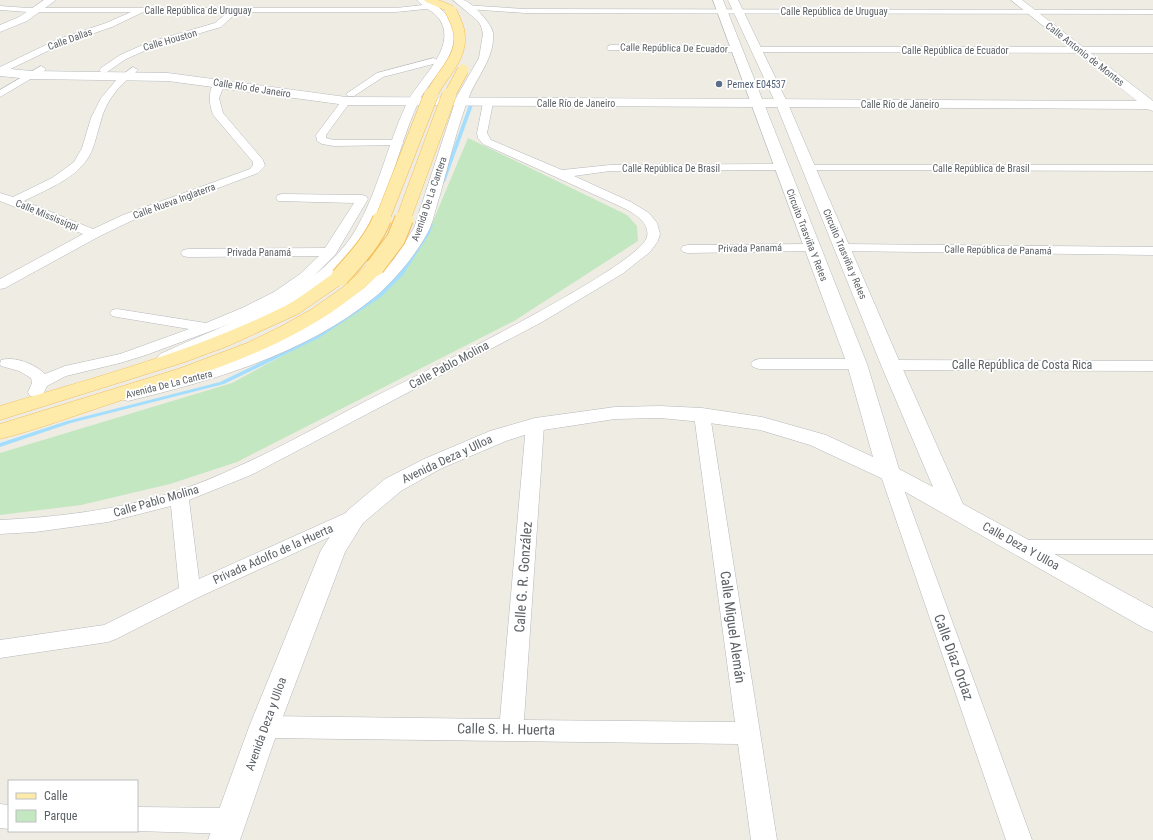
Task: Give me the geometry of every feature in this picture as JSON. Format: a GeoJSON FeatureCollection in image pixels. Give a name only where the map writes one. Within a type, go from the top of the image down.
{"type":"FeatureCollection","features":[{"type":"Feature","properties":{"kind":"main road"},"geometry":{"type":"LineString","coordinates":[[0,25],[28,10],[52,0]]}},
{"type":"Feature","properties":{"kind":"main road","name":"Calle Antonio de Montes"},"geometry":{"type":"LineString","coordinates":[[1016,0],[1150,102]]}},
{"type":"Feature","properties":{"kind":"main road"},"geometry":{"type":"LineString","coordinates":[[0,29],[23,19],[40,5]]}},
{"type":"Feature","properties":{"kind":"main road","name":"Avenida De La Cantera"},"geometry":{"type":"LineString","coordinates":[[0,432],[174,378],[231,357],[288,331],[338,300],[357,286],[375,267],[396,239],[449,96],[472,51],[476,29],[447,5]]}},
{"type":"Feature","properties":{"kind":"main road","name":"Avenida De La Cantera"},"geometry":{"type":"LineString","coordinates":[[0,413],[149,367],[222,342],[265,323],[309,299],[340,277],[361,254],[378,229],[423,113],[433,91],[452,64],[458,52],[460,40],[459,30],[447,5]]}},
{"type":"Feature","properties":{"kind":"main road","name":"Calle Río de Janeiro"},"geometry":{"type":"LineString","coordinates":[[2,69],[36,72],[208,74],[348,97]]}},
{"type":"Feature","properties":{"kind":"main road","name":"Calle Río de Janeiro"},"geometry":{"type":"LineString","coordinates":[[36,72],[104,70],[220,83],[294,95],[415,99],[1150,102]]}},
{"type":"Feature","properties":{"kind":"main road","name":"Calle Río de Janeiro"},"geometry":{"type":"LineString","coordinates":[[462,99],[488,102],[756,100]]}},
{"type":"Feature","properties":{"kind":"street"},"geometry":{"type":"LineString","coordinates":[[108,10],[118,3]]}},
{"type":"Feature","properties":{"kind":"street","name":"Calle República de Uruguay"},"geometry":{"type":"LineString","coordinates":[[40,5],[108,10],[396,10],[447,5],[510,8],[728,5],[1153,12]]}},
{"type":"Feature","properties":{"kind":"street","name":"Avenida De La Cantera"},"geometry":{"type":"LineString","coordinates":[[149,367],[273,309],[316,282],[335,267],[348,253],[365,226],[378,200],[403,126],[415,99],[434,68],[443,60],[450,38],[447,27],[447,5]]}},
{"type":"Feature","properties":{"kind":"street","name":"Circuito Trasviña Y Retes"},"geometry":{"type":"LineString","coordinates":[[728,5],[736,49],[857,364],[889,473]]}},
{"type":"Feature","properties":{"kind":"street","name":"Circuito Trasviña y Retes"},"geometry":{"type":"LineString","coordinates":[[728,5],[756,50],[780,100],[954,509]]}},
{"type":"Feature","properties":{"kind":"street"},"geometry":{"type":"LineString","coordinates":[[0,8],[28,10]]}},
{"type":"Feature","properties":{"kind":"street"},"geometry":{"type":"LineString","coordinates":[[476,29],[484,14],[510,8]]}},
{"type":"Feature","properties":{"kind":"street","name":"Calle Dallas"},"geometry":{"type":"LineString","coordinates":[[2,69],[59,42],[115,23],[141,10]]}},
{"type":"Feature","properties":{"kind":"street","name":"Calle Houston"},"geometry":{"type":"LineString","coordinates":[[104,70],[123,57],[150,45],[218,25],[235,10]]}},
{"type":"Feature","properties":{"kind":"street","name":"Avenida De La Cantera"},"geometry":{"type":"LineString","coordinates":[[93,402],[168,386],[226,369],[274,350],[318,328],[362,299],[382,282],[413,245],[422,228],[462,99],[484,58],[488,34],[486,26],[476,29]]}},
{"type":"Feature","properties":{"kind":"street","name":"Calle República De Ecuador"},"geometry":{"type":"LineString","coordinates":[[611,48],[736,49]]}},
{"type":"Feature","properties":{"kind":"street","name":"Calle República de Ecuador"},"geometry":{"type":"LineString","coordinates":[[756,50],[1153,50]]}},
{"type":"Feature","properties":{"kind":"street"},"geometry":{"type":"LineString","coordinates":[[398,143],[334,143],[326,142],[321,139],[321,135],[348,97],[380,75],[434,68],[438,80],[448,81],[466,77],[477,70]]}},
{"type":"Feature","properties":{"kind":"street"},"geometry":{"type":"LineString","coordinates":[[0,94],[36,72]]}},
{"type":"Feature","properties":{"kind":"street"},"geometry":{"type":"LineString","coordinates":[[14,202],[66,174],[78,164],[85,155],[105,97],[129,73]]}},
{"type":"Feature","properties":{"kind":"street","name":"Calle Nueva Inglaterra"},"geometry":{"type":"LineString","coordinates":[[0,285],[93,234],[177,198],[254,171],[259,166],[259,162],[218,114],[214,105],[214,98],[220,83]]}},
{"type":"Feature","properties":{"kind":"street","name":"Calle Pablo Molina"},"geometry":{"type":"LineString","coordinates":[[0,527],[34,525],[108,515],[179,496],[245,471],[537,319],[574,298],[638,257],[652,242],[654,232],[650,222],[637,210],[487,142],[483,138],[482,133],[488,102]]}},
{"type":"Feature","properties":{"kind":"street"},"geometry":{"type":"LineString","coordinates":[[403,126],[414,121],[432,118],[441,119],[453,128]]}},
{"type":"Feature","properties":{"kind":"street"},"geometry":{"type":"LineString","coordinates":[[40,383],[58,372],[127,357],[206,328],[262,304],[285,291],[304,278],[330,252],[345,232],[362,199],[390,164]]}},
{"type":"Feature","properties":{"kind":"street","name":"Calle República De Brasil"},"geometry":{"type":"LineString","coordinates":[[560,174],[610,168],[781,167]]}},
{"type":"Feature","properties":{"kind":"street","name":"Calle República de Brasil"},"geometry":{"type":"LineString","coordinates":[[809,168],[1153,168]]}},
{"type":"Feature","properties":{"kind":"street","name":"Calle Mississippi"},"geometry":{"type":"LineString","coordinates":[[0,197],[93,234]]}},
{"type":"Feature","properties":{"kind":"street"},"geometry":{"type":"LineString","coordinates":[[282,198],[362,199]]}},
{"type":"Feature","properties":{"kind":"street","name":"Privada Panamá"},"geometry":{"type":"LineString","coordinates":[[688,249],[812,248]]}},
{"type":"Feature","properties":{"kind":"street","name":"Calle República de Panamá"},"geometry":{"type":"LineString","coordinates":[[842,248],[1153,251]]}},
{"type":"Feature","properties":{"kind":"street","name":"Privada Panamá"},"geometry":{"type":"LineString","coordinates":[[188,253],[330,252]]}},
{"type":"Feature","properties":{"kind":"street"},"geometry":{"type":"LineString","coordinates":[[117,313],[206,328]]}},
{"type":"Feature","properties":{"kind":"street"},"geometry":{"type":"LineString","coordinates":[[7,362],[28,368],[40,378],[40,383],[32,403]]}},
{"type":"Feature","properties":{"kind":"street"},"geometry":{"type":"LineString","coordinates":[[759,364],[857,364]]}},
{"type":"Feature","properties":{"kind":"street","name":"Calle República de Costa Rica"},"geometry":{"type":"LineString","coordinates":[[892,365],[1153,366]]}},
{"type":"Feature","properties":{"kind":"street","name":"Avenida Deza y Ulloa"},"geometry":{"type":"LineString","coordinates":[[228,830],[264,727],[333,550],[355,517],[393,485],[432,464],[498,436],[535,425],[615,413],[660,412],[702,415],[762,424],[818,440],[889,473]]}},
{"type":"Feature","properties":{"kind":"street","name":"Calle Miguel Alemán"},"geometry":{"type":"LineString","coordinates":[[702,415],[764,840]]}},
{"type":"Feature","properties":{"kind":"street","name":"Calle G. R. González"},"geometry":{"type":"LineString","coordinates":[[512,729],[535,425]]}},
{"type":"Feature","properties":{"kind":"street","name":"Calle Deza Y Ulloa"},"geometry":{"type":"LineString","coordinates":[[889,473],[1153,621]]}},
{"type":"Feature","properties":{"kind":"street","name":"Calle Díaz Ordaz"},"geometry":{"type":"LineString","coordinates":[[889,473],[1019,840]]}},
{"type":"Feature","properties":{"kind":"street"},"geometry":{"type":"LineString","coordinates":[[179,496],[190,592]]}},
{"type":"Feature","properties":{"kind":"street","name":"Privada Adolfo de la Huerta"},"geometry":{"type":"LineString","coordinates":[[0,649],[108,633],[190,592],[355,517]]}},
{"type":"Feature","properties":{"kind":"street"},"geometry":{"type":"LineString","coordinates":[[1023,547],[1153,547]]}},
{"type":"Feature","properties":{"kind":"street","name":"Calle S. H. Huerta"},"geometry":{"type":"LineString","coordinates":[[264,727],[748,733]]}},
{"type":"Feature","properties":{"kind":"street"},"geometry":{"type":"LineString","coordinates":[[138,819],[228,830]]}},
{"type":"Feature","properties":{"kind":"green space"},"geometry":{"type":"Polygon","coordinates":[[[468,138],[627,215],[637,226],[638,241],[514,321],[237,462],[170,484],[81,505],[0,515],[0,453],[232,383],[317,337],[379,296],[401,274],[428,233],[468,138]]]}},
{"type":"Feature","properties":{"kind":"waterway"},"geometry":{"type":"LineString","coordinates":[[443,182],[471,105]]}},
{"type":"Feature","properties":{"kind":"waterway"},"geometry":{"type":"LineString","coordinates":[[0,445],[69,422],[222,383],[317,337],[379,296],[401,274],[428,233],[431,224]]}},
{"type":"Feature","properties":{"kind":"place","name":"Pemex E04537"},"geometry":{"type":"Point","coordinates":[719,84]}}]}
